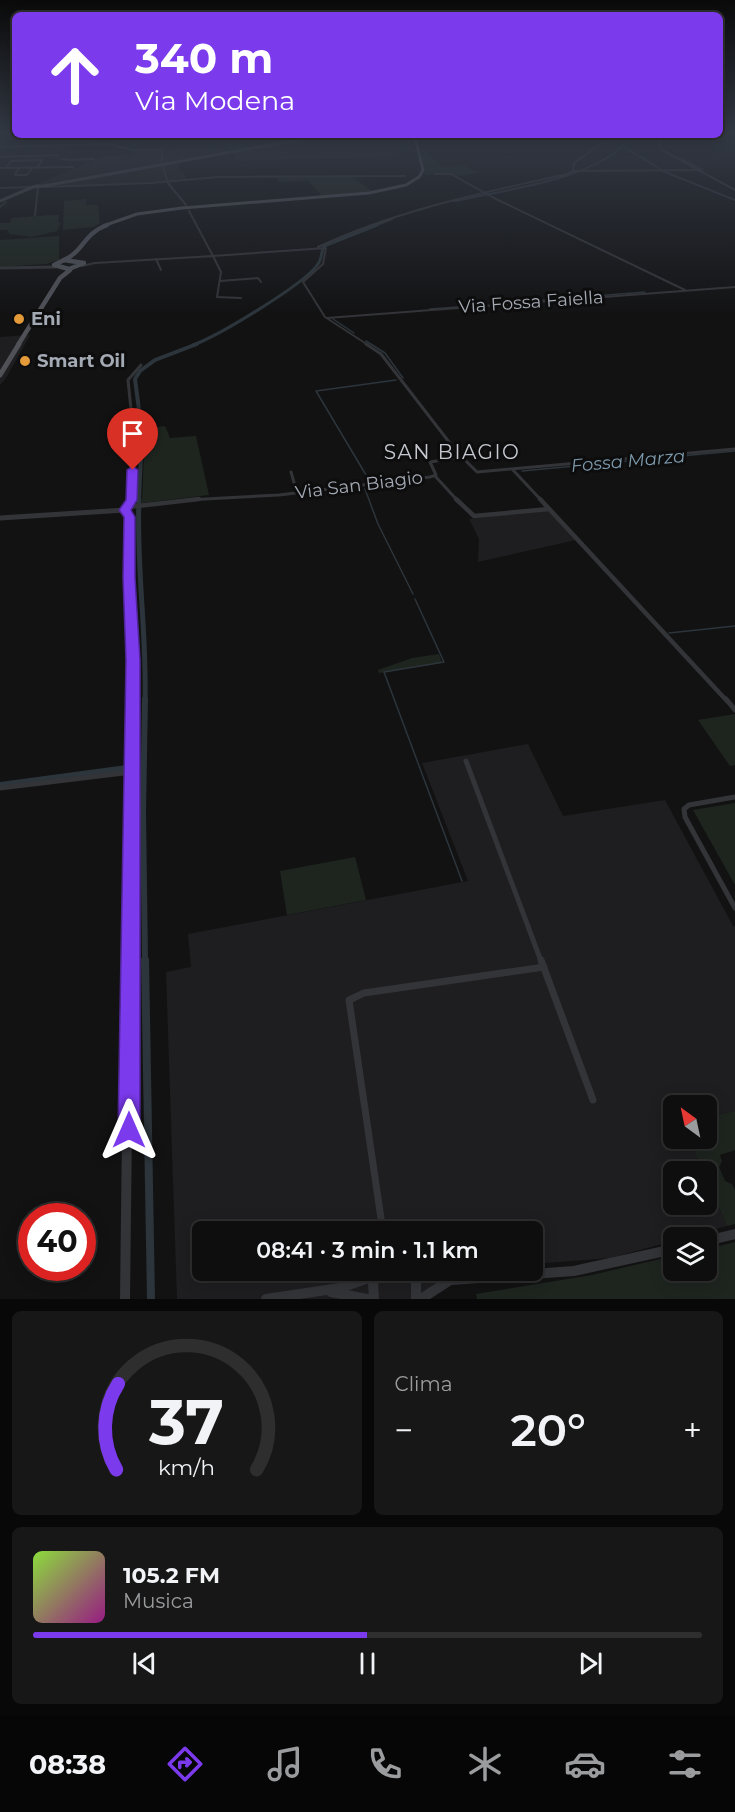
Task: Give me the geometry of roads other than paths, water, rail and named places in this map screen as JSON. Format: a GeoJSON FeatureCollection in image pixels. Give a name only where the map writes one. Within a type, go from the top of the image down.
{"type":"FeatureCollection","features":[{"type":"Feature","properties":{"kind":"main road"},"geometry":{"type":"LineString","coordinates":[[0,201],[11,195]]}},
{"type":"Feature","properties":{"kind":"main road"},"geometry":{"type":"LineString","coordinates":[[5,198],[17,195]]}},
{"type":"Feature","properties":{"kind":"main road"},"geometry":{"type":"LineString","coordinates":[[56,266],[75,255],[86,237],[96,229],[137,214],[182,208],[349,195]]}},
{"type":"Feature","properties":{"kind":"main road"},"geometry":{"type":"LineString","coordinates":[[75,255],[81,262]]}},
{"type":"Feature","properties":{"kind":"main road"},"geometry":{"type":"LineString","coordinates":[[64,260],[81,262]]}},
{"type":"Feature","properties":{"kind":"main road"},"geometry":{"type":"LineString","coordinates":[[60,278],[81,262]]}},
{"type":"Feature","properties":{"kind":"main road"},"geometry":{"type":"LineString","coordinates":[[56,266],[73,268]]}},
{"type":"Feature","properties":{"kind":"main road"},"geometry":{"type":"LineString","coordinates":[[0,375],[60,278],[62,272],[56,266]]}},
{"type":"Feature","properties":{"kind":"street"},"geometry":{"type":"LineString","coordinates":[[35,215],[39,195]]}},
{"type":"Feature","properties":{"kind":"street"},"geometry":{"type":"LineString","coordinates":[[178,195],[186,205]]}},
{"type":"Feature","properties":{"kind":"street"},"geometry":{"type":"LineString","coordinates":[[321,248],[338,237],[407,211],[480,195]]}},
{"type":"Feature","properties":{"kind":"street"},"geometry":{"type":"LineString","coordinates":[[490,195],[687,291]]}},
{"type":"Feature","properties":{"kind":"street"},"geometry":{"type":"LineString","coordinates":[[189,211],[221,272],[216,295],[241,298]]}},
{"type":"Feature","properties":{"kind":"street"},"geometry":{"type":"LineString","coordinates":[[81,262],[326,249],[324,263],[303,283],[327,318],[381,354],[460,457],[477,472],[735,449]]}},
{"type":"Feature","properties":{"kind":"street"},"geometry":{"type":"LineString","coordinates":[[156,259],[161,270]]}},
{"type":"Feature","properties":{"kind":"street"},"geometry":{"type":"LineString","coordinates":[[0,268],[56,266]]}},
{"type":"Feature","properties":{"kind":"street"},"geometry":{"type":"LineString","coordinates":[[220,281],[258,278],[261,282]]}},
{"type":"Feature","properties":{"kind":"street","name":"Via Fossa Faiella"},"geometry":{"type":"LineString","coordinates":[[327,318],[735,287]]}},
{"type":"Feature","properties":{"kind":"street"},"geometry":{"type":"LineString","coordinates":[[125,1299],[133,660],[129,578],[129,508],[134,439],[128,381],[132,373],[141,365]]}},
{"type":"Feature","properties":{"kind":"street","name":"Via San Biagio"},"geometry":{"type":"LineString","coordinates":[[129,508],[213,497],[297,493],[435,476],[430,462],[460,457]]}},
{"type":"Feature","properties":{"kind":"street"},"geometry":{"type":"LineString","coordinates":[[513,470],[735,710]]}},
{"type":"Feature","properties":{"kind":"street"},"geometry":{"type":"LineString","coordinates":[[291,472],[297,493]]}},
{"type":"Feature","properties":{"kind":"street"},"geometry":{"type":"LineString","coordinates":[[435,476],[442,480],[468,512],[474,516],[549,509]]}},
{"type":"Feature","properties":{"kind":"street"},"geometry":{"type":"LineString","coordinates":[[0,518],[129,508]]}},
{"type":"Feature","properties":{"kind":"street"},"geometry":{"type":"LineString","coordinates":[[466,761],[593,1100]]}},
{"type":"Feature","properties":{"kind":"street"},"geometry":{"type":"LineString","coordinates":[[0,788],[132,772]]}},
{"type":"Feature","properties":{"kind":"street"},"geometry":{"type":"LineString","coordinates":[[735,797],[689,805],[684,809],[686,817],[735,908]]}},
{"type":"Feature","properties":{"kind":"street"},"geometry":{"type":"LineString","coordinates":[[383,1221],[349,1000],[364,993],[544,967]]}},
{"type":"Feature","properties":{"kind":"street"},"geometry":{"type":"LineString","coordinates":[[717,1238],[735,1234]]}},
{"type":"Feature","properties":{"kind":"street"},"geometry":{"type":"LineString","coordinates":[[543,1273],[605,1266],[663,1252]]}},
{"type":"Feature","properties":{"kind":"street"},"geometry":{"type":"LineString","coordinates":[[266,1299],[340,1288],[358,1281]]}},
{"type":"Feature","properties":{"kind":"street"},"geometry":{"type":"LineString","coordinates":[[374,1299],[372,1288],[375,1281]]}},
{"type":"Feature","properties":{"kind":"street"},"geometry":{"type":"LineString","coordinates":[[416,1281],[416,1299]]}},
{"type":"Feature","properties":{"kind":"street"},"geometry":{"type":"LineString","coordinates":[[421,1299],[449,1281]]}},
{"type":"Feature","properties":{"kind":"street"},"geometry":{"type":"LineString","coordinates":[[321,1291],[367,1299]]}},
{"type":"Feature","properties":{"kind":"waterway"},"geometry":{"type":"LineString","coordinates":[[455,201],[487,195]]}},
{"type":"Feature","properties":{"kind":"waterway","name":"Fossa Marza"},"geometry":{"type":"LineString","coordinates":[[722,195],[735,200]]}},
{"type":"Feature","properties":{"kind":"waterway"},"geometry":{"type":"LineString","coordinates":[[0,207],[6,202]]}},
{"type":"Feature","properties":{"kind":"waterway"},"geometry":{"type":"LineString","coordinates":[[374,226],[392,219]]}},
{"type":"Feature","properties":{"kind":"waterway"},"geometry":{"type":"LineString","coordinates":[[193,345],[240,321],[296,284],[318,264],[324,246],[377,225]]}},
{"type":"Feature","properties":{"kind":"waterway"},"geometry":{"type":"LineString","coordinates":[[494,304],[645,292]]}},
{"type":"Feature","properties":{"kind":"waterway"},"geometry":{"type":"LineString","coordinates":[[430,309],[486,305]]}},
{"type":"Feature","properties":{"kind":"waterway"},"geometry":{"type":"LineString","coordinates":[[333,319],[354,333]]}},
{"type":"Feature","properties":{"kind":"waterway"},"geometry":{"type":"LineString","coordinates":[[366,341],[385,353],[403,378]]}},
{"type":"Feature","properties":{"kind":"waterway"},"geometry":{"type":"LineString","coordinates":[[139,500],[142,433],[135,379],[140,371],[155,360],[197,344]]}},
{"type":"Feature","properties":{"kind":"waterway"},"geometry":{"type":"LineString","coordinates":[[369,480],[316,391],[396,380]]}},
{"type":"Feature","properties":{"kind":"waterway","name":"Fossa Marza"},"geometry":{"type":"LineString","coordinates":[[522,471],[735,451]]}},
{"type":"Feature","properties":{"kind":"waterway"},"geometry":{"type":"LineString","coordinates":[[365,489],[378,524],[413,594]]}},
{"type":"Feature","properties":{"kind":"waterway"},"geometry":{"type":"LineString","coordinates":[[139,499],[145,699]]}},
{"type":"Feature","properties":{"kind":"waterway"},"geometry":{"type":"LineString","coordinates":[[415,599],[444,662],[384,672],[462,881]]}},
{"type":"Feature","properties":{"kind":"waterway"},"geometry":{"type":"LineString","coordinates":[[669,633],[735,626]]}},
{"type":"Feature","properties":{"kind":"waterway"},"geometry":{"type":"LineString","coordinates":[[145,699],[143,812],[145,961]]}},
{"type":"Feature","properties":{"kind":"waterway"},"geometry":{"type":"LineString","coordinates":[[0,785],[127,768]]}},
{"type":"Feature","properties":{"kind":"waterway"},"geometry":{"type":"LineString","coordinates":[[145,960],[151,1299]]}},
{"type":"Feature","properties":{"kind":"place","name":"Eni"},"geometry":{"type":"Point","coordinates":[19,319]}},
{"type":"Feature","properties":{"kind":"place","name":"Smart Oil"},"geometry":{"type":"Point","coordinates":[25,361]}},
{"type":"Feature","properties":{"kind":"district","name":"SAN BIAGIO"},"geometry":{"type":"Point","coordinates":[452,452]}}]}
